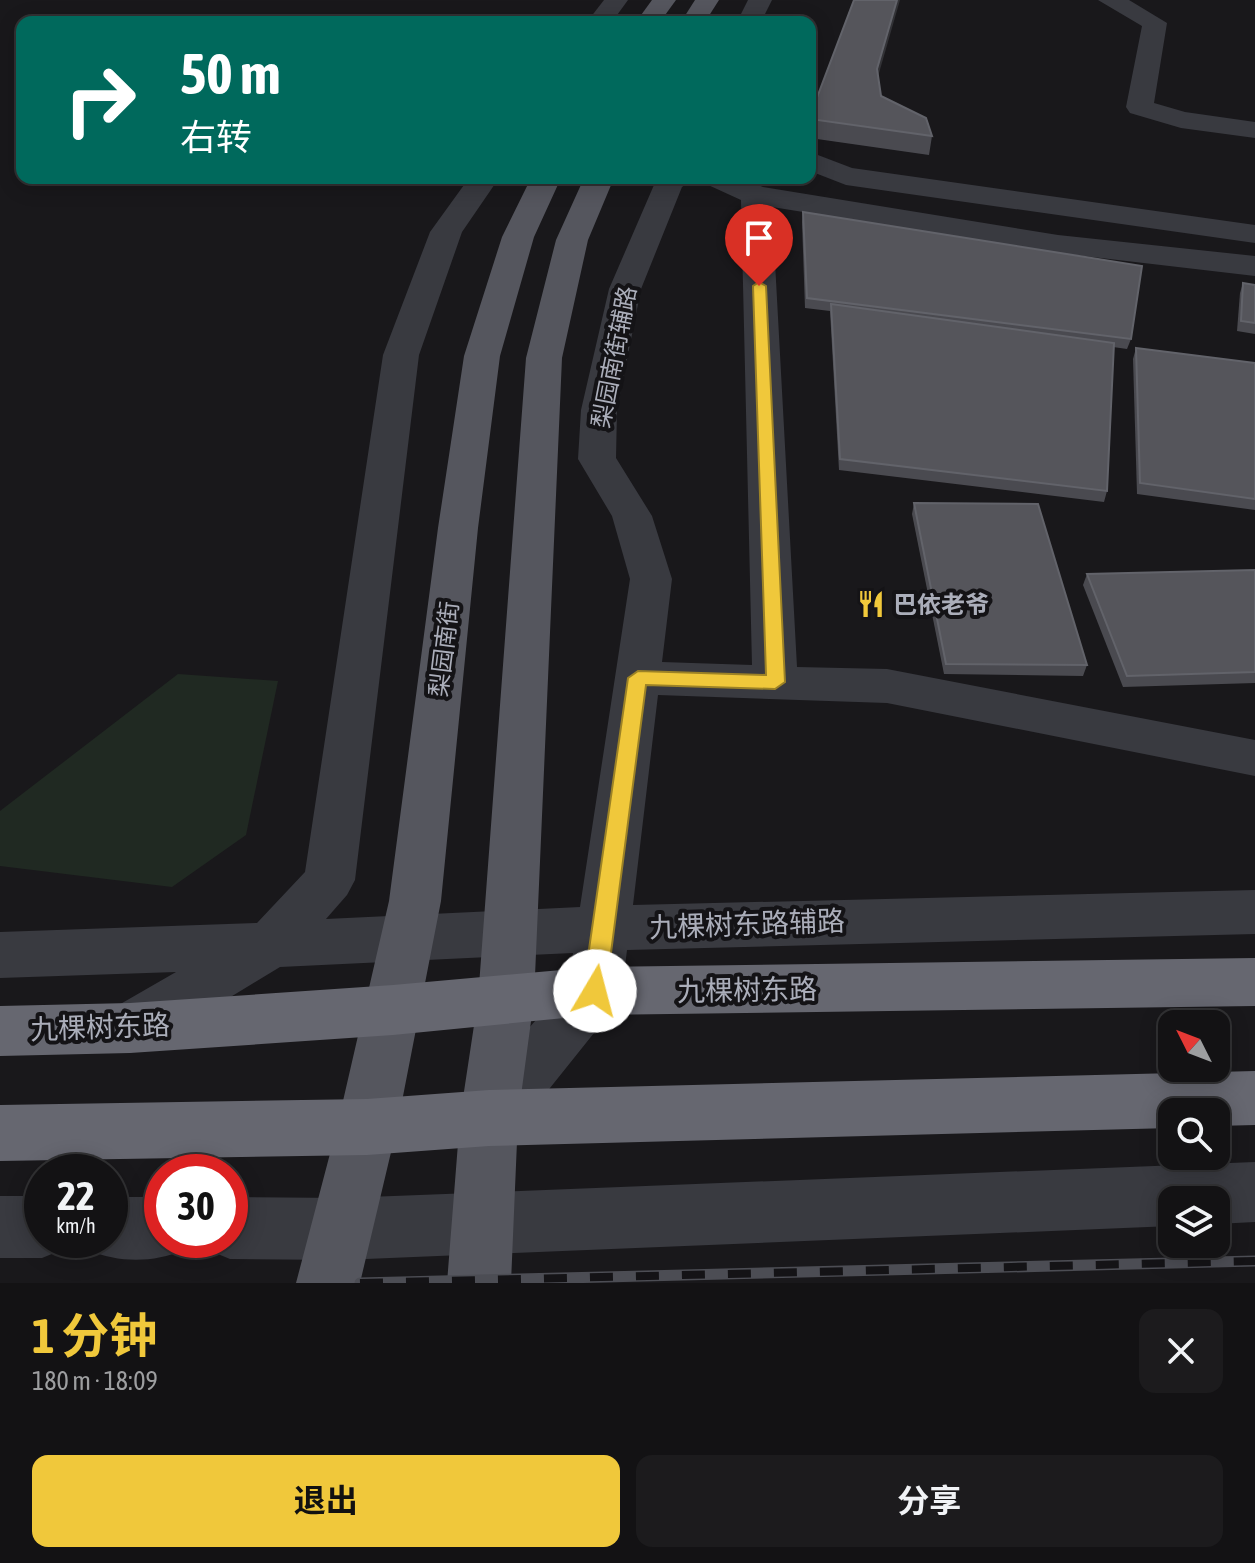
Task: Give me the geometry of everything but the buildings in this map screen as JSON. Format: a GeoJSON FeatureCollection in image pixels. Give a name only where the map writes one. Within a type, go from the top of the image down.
{"type":"FeatureCollection","features":[{"type":"Feature","properties":{"kind":"highway","name":"九棵树东路"},"geometry":{"type":"LineString","coordinates":[[0,1031],[130,1028],[393,1010],[595,991],[1255,982]]}},
{"type":"Feature","properties":{"kind":"highway"},"geometry":{"type":"LineString","coordinates":[[0,1133],[367,1127],[489,1118],[1255,1098]]}},
{"type":"Feature","properties":{"kind":"main road","name":"梨园南街"},"geometry":{"type":"LineString","coordinates":[[335,1256],[367,1127],[415,901],[482,356],[518,237],[543,184]]}},
{"type":"Feature","properties":{"kind":"main road"},"geometry":{"type":"LineString","coordinates":[[479,1283],[489,1118],[506,999],[544,358],[572,240],[596,184]]}},
{"type":"Feature","properties":{"kind":"street"},"geometry":{"type":"LineString","coordinates":[[604,16],[616,0]]}},
{"type":"Feature","properties":{"kind":"street"},"geometry":{"type":"LineString","coordinates":[[1110,0],[1155,23],[1140,107],[1181,120],[1255,130]]}},
{"type":"Feature","properties":{"kind":"street"},"geometry":{"type":"LineString","coordinates":[[816,164],[846,176],[1255,234]]}},
{"type":"Feature","properties":{"kind":"street"},"geometry":{"type":"LineString","coordinates":[[130,1028],[268,947],[329,880],[401,355],[446,232],[480,184]]}},
{"type":"Feature","properties":{"kind":"street","name":"梨园南街辅路"},"geometry":{"type":"LineString","coordinates":[[595,991],[651,579],[647,547],[610,476],[597,459],[599,410],[625,289],[668,184]]}},
{"type":"Feature","properties":{"kind":"street"},"geometry":{"type":"LineString","coordinates":[[730,184],[756,195],[1058,244],[1255,266]]}},
{"type":"Feature","properties":{"kind":"street"},"geometry":{"type":"LineString","coordinates":[[756,195],[775,682]]}},
{"type":"Feature","properties":{"kind":"street"},"geometry":{"type":"LineString","coordinates":[[638,678],[887,686],[1255,758]]}},
{"type":"Feature","properties":{"kind":"street","name":"九棵树东路辅路"},"geometry":{"type":"LineString","coordinates":[[0,955],[268,947],[510,932],[1255,912]]}},
{"type":"Feature","properties":{"kind":"street"},"geometry":{"type":"LineString","coordinates":[[489,1118],[595,991]]}},
{"type":"Feature","properties":{"kind":"street"},"geometry":{"type":"LineString","coordinates":[[248,1233],[335,1256],[483,1223],[1255,1192]]}},
{"type":"Feature","properties":{"kind":"street"},"geometry":{"type":"LineString","coordinates":[[0,1227],[24,1227]]}},
{"type":"Feature","properties":{"kind":"shaded area"},"geometry":{"type":"Polygon","coordinates":[[[178,674],[278,681],[246,835],[172,887],[0,866],[0,811],[178,674]]]}},
{"type":"Feature","properties":{"kind":"railway"},"geometry":{"type":"LineString","coordinates":[[360,1283],[1255,1261]]}},
{"type":"Feature","properties":{"kind":"place","name":"巴依老爷"},"geometry":{"type":"Point","coordinates":[871,604]}},
{"type":"Feature","properties":{"kind":"route"},"geometry":{"type":"LineString","coordinates":[[595,991],[638,678],[775,682],[759,286]]}}]}
